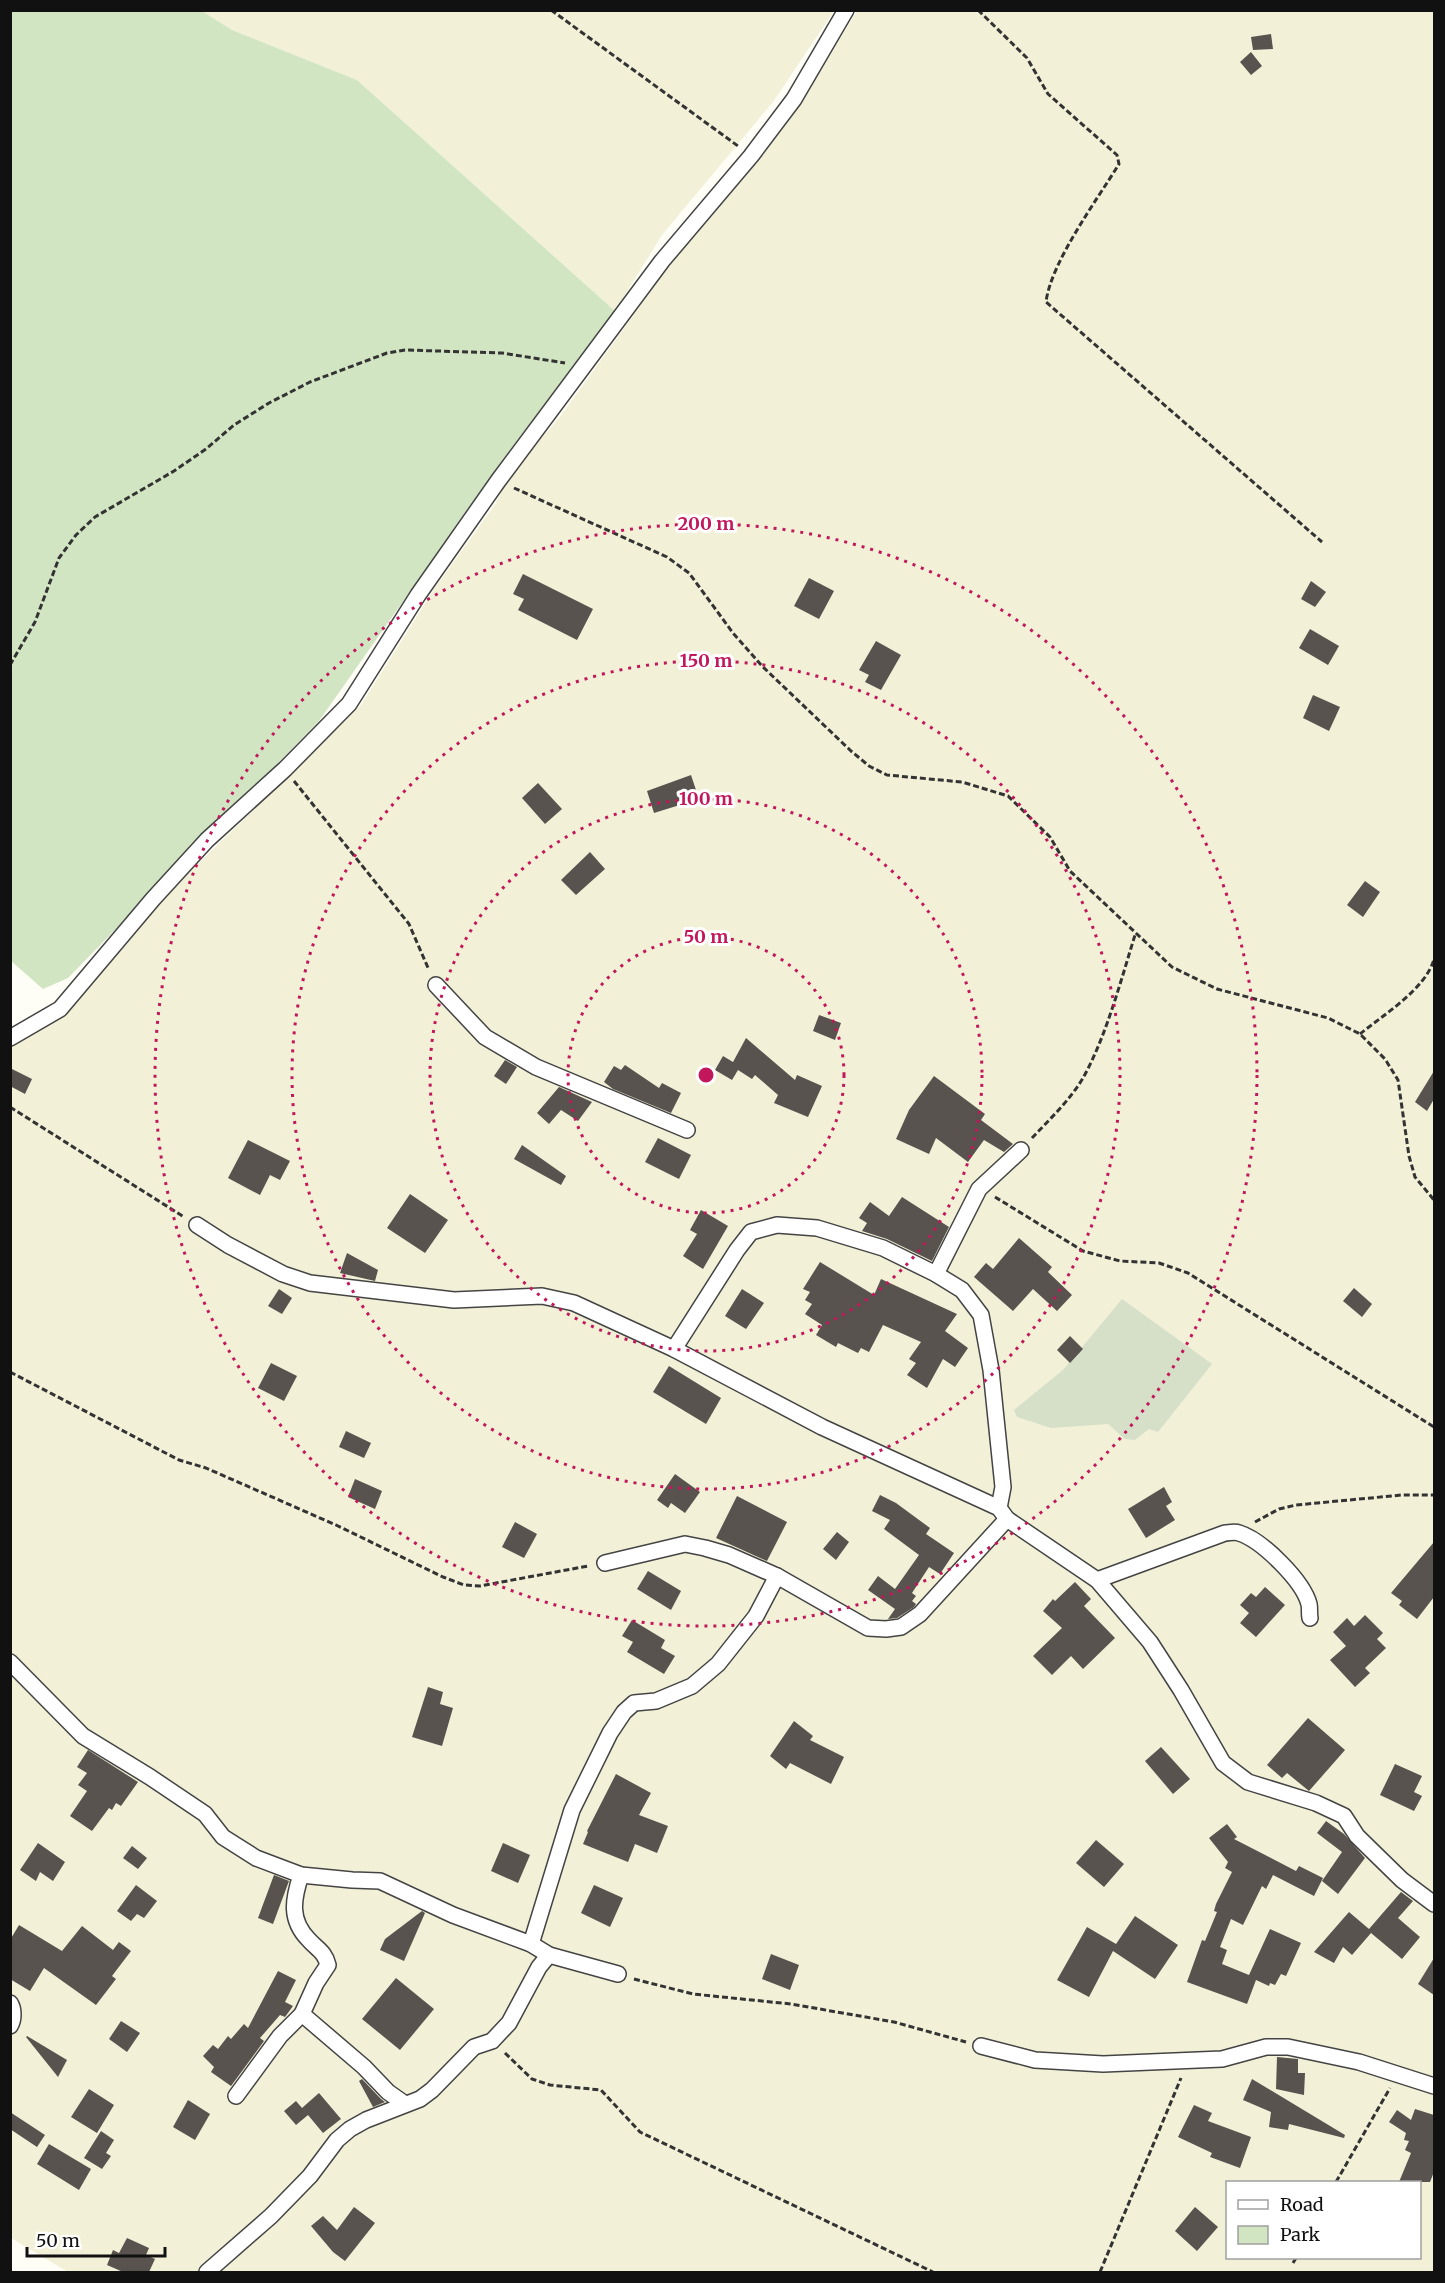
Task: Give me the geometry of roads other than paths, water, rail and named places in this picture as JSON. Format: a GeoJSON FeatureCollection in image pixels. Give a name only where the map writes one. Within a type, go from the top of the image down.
{"type":"FeatureCollection","features":[{"type":"Feature","properties":{"kind":"street"},"geometry":{"type":"LineString","coordinates":[[10,1038],[60,1009],[153,899],[207,840],[285,769],[349,704],[417,595],[498,481],[663,261],[752,156],[794,99],[846,10]]}},
{"type":"Feature","properties":{"kind":"street"},"geometry":{"type":"LineString","coordinates":[[436,985],[485,1037],[525,1061],[687,1130]]}},
{"type":"Feature","properties":{"kind":"street"},"geometry":{"type":"LineString","coordinates":[[936,1274],[979,1189],[1021,1150]]}},
{"type":"Feature","properties":{"kind":"street"},"geometry":{"type":"LineString","coordinates":[[605,1563],[685,1544],[729,1555],[777,1576],[868,1628],[901,1627],[920,1614],[1003,1513],[1003,1487],[991,1370],[981,1315],[962,1290],[936,1274],[883,1248],[817,1228],[777,1224],[751,1232],[674,1349]]}},
{"type":"Feature","properties":{"kind":"street"},"geometry":{"type":"LineString","coordinates":[[197,1225],[228,1245],[283,1274],[310,1283],[454,1300],[542,1296],[574,1303],[674,1349],[822,1427],[1003,1513],[1097,1580],[1150,1642],[1223,1763],[1248,1782],[1316,1803],[1344,1816],[1358,1836],[1402,1880],[1434,1904]]}},
{"type":"Feature","properties":{"kind":"street"},"geometry":{"type":"LineString","coordinates":[[1097,1580],[1225,1533],[1237,1532],[1260,1544],[1276,1557],[1296,1581],[1309,1603],[1310,1618]]}},
{"type":"Feature","properties":{"kind":"street"},"geometry":{"type":"LineString","coordinates":[[531,1944],[572,1810],[610,1733],[624,1712],[634,1703],[656,1701],[692,1686],[718,1664],[756,1616],[777,1576]]}},
{"type":"Feature","properties":{"kind":"street"},"geometry":{"type":"LineString","coordinates":[[10,1662],[83,1736],[206,1814],[223,1837],[256,1858],[301,1875],[352,1881],[380,1881],[453,1915],[531,1944],[549,1955],[618,1974]]}},
{"type":"Feature","properties":{"kind":"street"},"geometry":{"type":"LineString","coordinates":[[236,2096],[280,2036],[302,2013],[316,1983],[328,1965],[326,1955],[308,1939],[295,1922],[294,1906],[301,1875]]}},
{"type":"Feature","properties":{"kind":"street"},"geometry":{"type":"LineString","coordinates":[[207,2272],[271,2216],[310,2176],[337,2140],[366,2120],[420,2099],[432,2090],[474,2047],[492,2041],[509,2023],[539,1967],[549,1955]]}},
{"type":"Feature","properties":{"kind":"street"},"geometry":{"type":"LineString","coordinates":[[10,2003],[13,2006],[13,2022],[10,2026]]}},
{"type":"Feature","properties":{"kind":"street"},"geometry":{"type":"LineString","coordinates":[[302,2013],[364,2067],[388,2092],[405,2104]]}},
{"type":"Feature","properties":{"kind":"street"},"geometry":{"type":"LineString","coordinates":[[981,2046],[1035,2060],[1103,2064],[1222,2059],[1266,2047],[1288,2047],[1359,2062],[1434,2086]]}}]}
